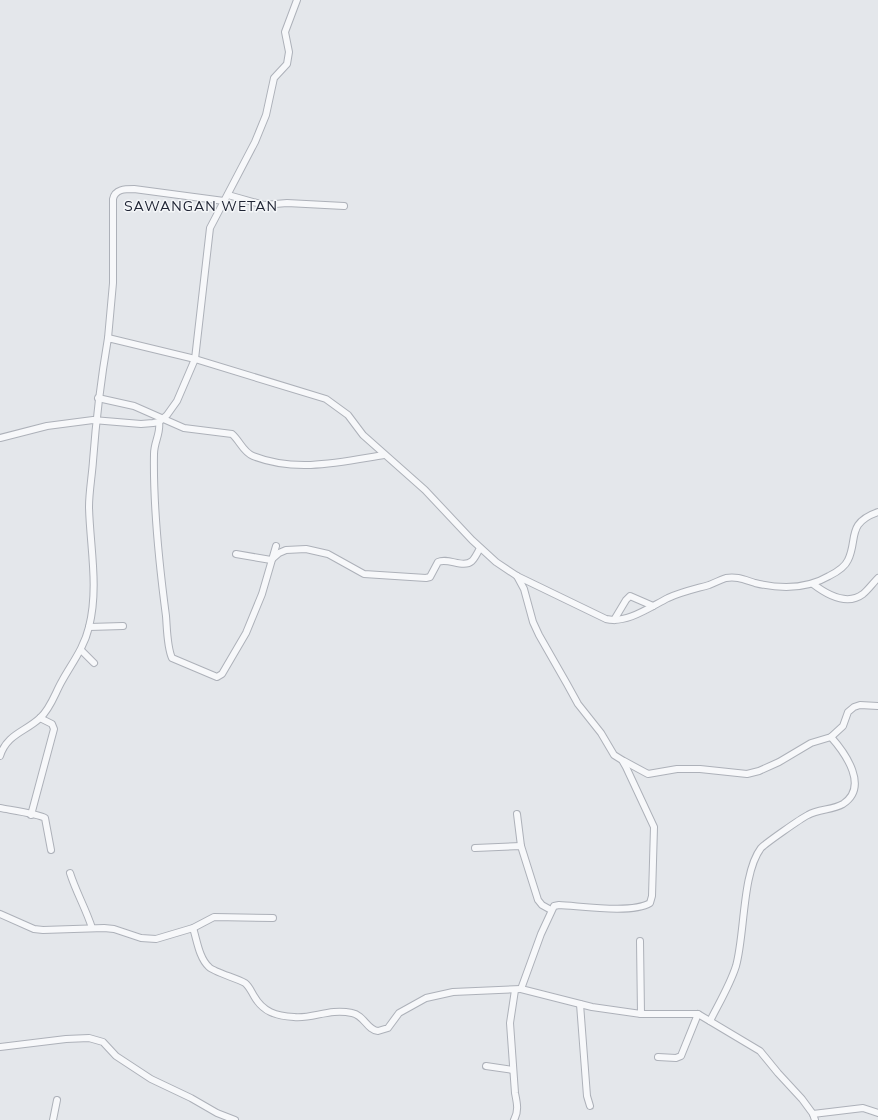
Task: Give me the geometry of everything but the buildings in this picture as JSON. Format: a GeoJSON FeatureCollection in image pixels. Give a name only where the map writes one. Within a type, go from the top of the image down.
{"type":"FeatureCollection","features":[{"type":"Feature","properties":{"kind":"street"},"geometry":{"type":"LineString","coordinates":[[276,546],[262,594],[246,633],[222,674],[217,677],[172,658],[160,573],[154,455],[155,442],[162,420],[180,396],[195,359],[210,228],[255,142],[266,115],[274,78],[288,64],[289,52],[285,38],[286,28],[297,0]]}},
{"type":"Feature","properties":{"kind":"street"},"geometry":{"type":"LineString","coordinates":[[0,756],[2,745],[21,730],[40,718],[50,705],[62,680],[81,650],[89,627],[94,601],[94,578],[89,506],[98,398],[108,338],[113,283],[114,194],[119,190],[134,189],[224,201]]}},
{"type":"Feature","properties":{"kind":"street"},"geometry":{"type":"LineString","coordinates":[[228,195],[264,205],[287,203],[344,206]]}},
{"type":"Feature","properties":{"kind":"street"},"geometry":{"type":"LineString","coordinates":[[108,338],[195,359],[326,399],[348,415],[363,435],[429,495],[480,548],[517,576],[606,619],[614,620],[627,617],[669,598],[732,577],[775,586],[813,584],[831,575],[846,563],[850,555],[853,534],[858,526],[870,516],[878,512]]}},
{"type":"Feature","properties":{"kind":"street"},"geometry":{"type":"LineString","coordinates":[[98,398],[134,406],[162,420],[184,428],[232,434],[246,451],[253,456],[287,465],[322,465],[384,455]]}},
{"type":"Feature","properties":{"kind":"street"},"geometry":{"type":"LineString","coordinates":[[0,438],[47,426],[96,420],[141,424],[162,420]]}},
{"type":"Feature","properties":{"kind":"street"},"geometry":{"type":"LineString","coordinates":[[271,560],[279,552],[286,550],[306,549],[328,554],[364,574],[426,578],[430,577],[438,562],[444,560],[468,564],[472,561],[480,548]]}},
{"type":"Feature","properties":{"kind":"street"},"geometry":{"type":"LineString","coordinates":[[236,554],[271,560]]}},
{"type":"Feature","properties":{"kind":"street"},"geometry":{"type":"LineString","coordinates":[[517,576],[524,589],[533,622],[539,635],[578,704],[601,733],[614,755],[648,774],[677,769],[700,769],[747,774],[759,771],[779,762],[811,743],[831,737],[843,726],[848,712],[854,708],[860,705],[878,706]]}},
{"type":"Feature","properties":{"kind":"street"},"geometry":{"type":"LineString","coordinates":[[813,584],[829,595],[839,598],[855,598],[863,594],[878,578]]}},
{"type":"Feature","properties":{"kind":"street"},"geometry":{"type":"LineString","coordinates":[[614,620],[630,596],[653,606]]}},
{"type":"Feature","properties":{"kind":"street"},"geometry":{"type":"LineString","coordinates":[[89,627],[123,626]]}},
{"type":"Feature","properties":{"kind":"street"},"geometry":{"type":"LineString","coordinates":[[81,650],[94,663]]}},
{"type":"Feature","properties":{"kind":"street"},"geometry":{"type":"LineString","coordinates":[[31,815],[54,729],[52,724],[40,718]]}},
{"type":"Feature","properties":{"kind":"street"},"geometry":{"type":"LineString","coordinates":[[710,1021],[736,966],[746,899],[755,857],[763,847],[809,815],[842,805],[852,796],[856,787],[854,775],[844,752],[831,737]]}},
{"type":"Feature","properties":{"kind":"street"},"geometry":{"type":"LineString","coordinates":[[514,1120],[517,1109],[510,1023],[518,989],[554,906],[631,909],[643,908],[650,904],[652,896],[654,827],[622,760]]}},
{"type":"Feature","properties":{"kind":"street"},"geometry":{"type":"LineString","coordinates":[[0,808],[31,815],[41,815],[45,818],[51,850]]}},
{"type":"Feature","properties":{"kind":"street"},"geometry":{"type":"LineString","coordinates":[[517,814],[521,846],[538,900],[542,905],[552,910]]}},
{"type":"Feature","properties":{"kind":"street"},"geometry":{"type":"LineString","coordinates":[[475,848],[521,846]]}},
{"type":"Feature","properties":{"kind":"street"},"geometry":{"type":"LineString","coordinates":[[70,873],[77,893],[87,912],[92,928]]}},
{"type":"Feature","properties":{"kind":"street"},"geometry":{"type":"LineString","coordinates":[[0,914],[34,929],[114,929],[141,938],[156,939],[193,928],[214,917],[273,918]]}},
{"type":"Feature","properties":{"kind":"street"},"geometry":{"type":"LineString","coordinates":[[193,928],[202,958],[210,968],[232,976],[247,985],[260,1006],[272,1013],[296,1017],[328,1012],[354,1013],[362,1018],[372,1029],[378,1031],[388,1028],[399,1013],[426,998],[453,992],[518,989],[580,1004],[641,1014],[698,1014],[760,1051],[814,1117],[863,1108],[878,1114]]}},
{"type":"Feature","properties":{"kind":"street"},"geometry":{"type":"LineString","coordinates":[[640,941],[641,1014]]}},
{"type":"Feature","properties":{"kind":"street"},"geometry":{"type":"LineString","coordinates":[[580,1004],[587,1096],[590,1106]]}},
{"type":"Feature","properties":{"kind":"street"},"geometry":{"type":"LineString","coordinates":[[658,1057],[676,1058],[681,1056],[698,1014]]}},
{"type":"Feature","properties":{"kind":"street"},"geometry":{"type":"LineString","coordinates":[[0,1047],[66,1039],[89,1038],[103,1042],[116,1056],[150,1078],[217,1113],[235,1120]]}},
{"type":"Feature","properties":{"kind":"street"},"geometry":{"type":"LineString","coordinates":[[486,1066],[513,1070]]}},
{"type":"Feature","properties":{"kind":"street"},"geometry":{"type":"LineString","coordinates":[[53,1120],[58,1100]]}},
{"type":"Feature","properties":{"kind":"district","name":"SAWANGAN WETAN"},"geometry":{"type":"Point","coordinates":[201,206]}}]}
